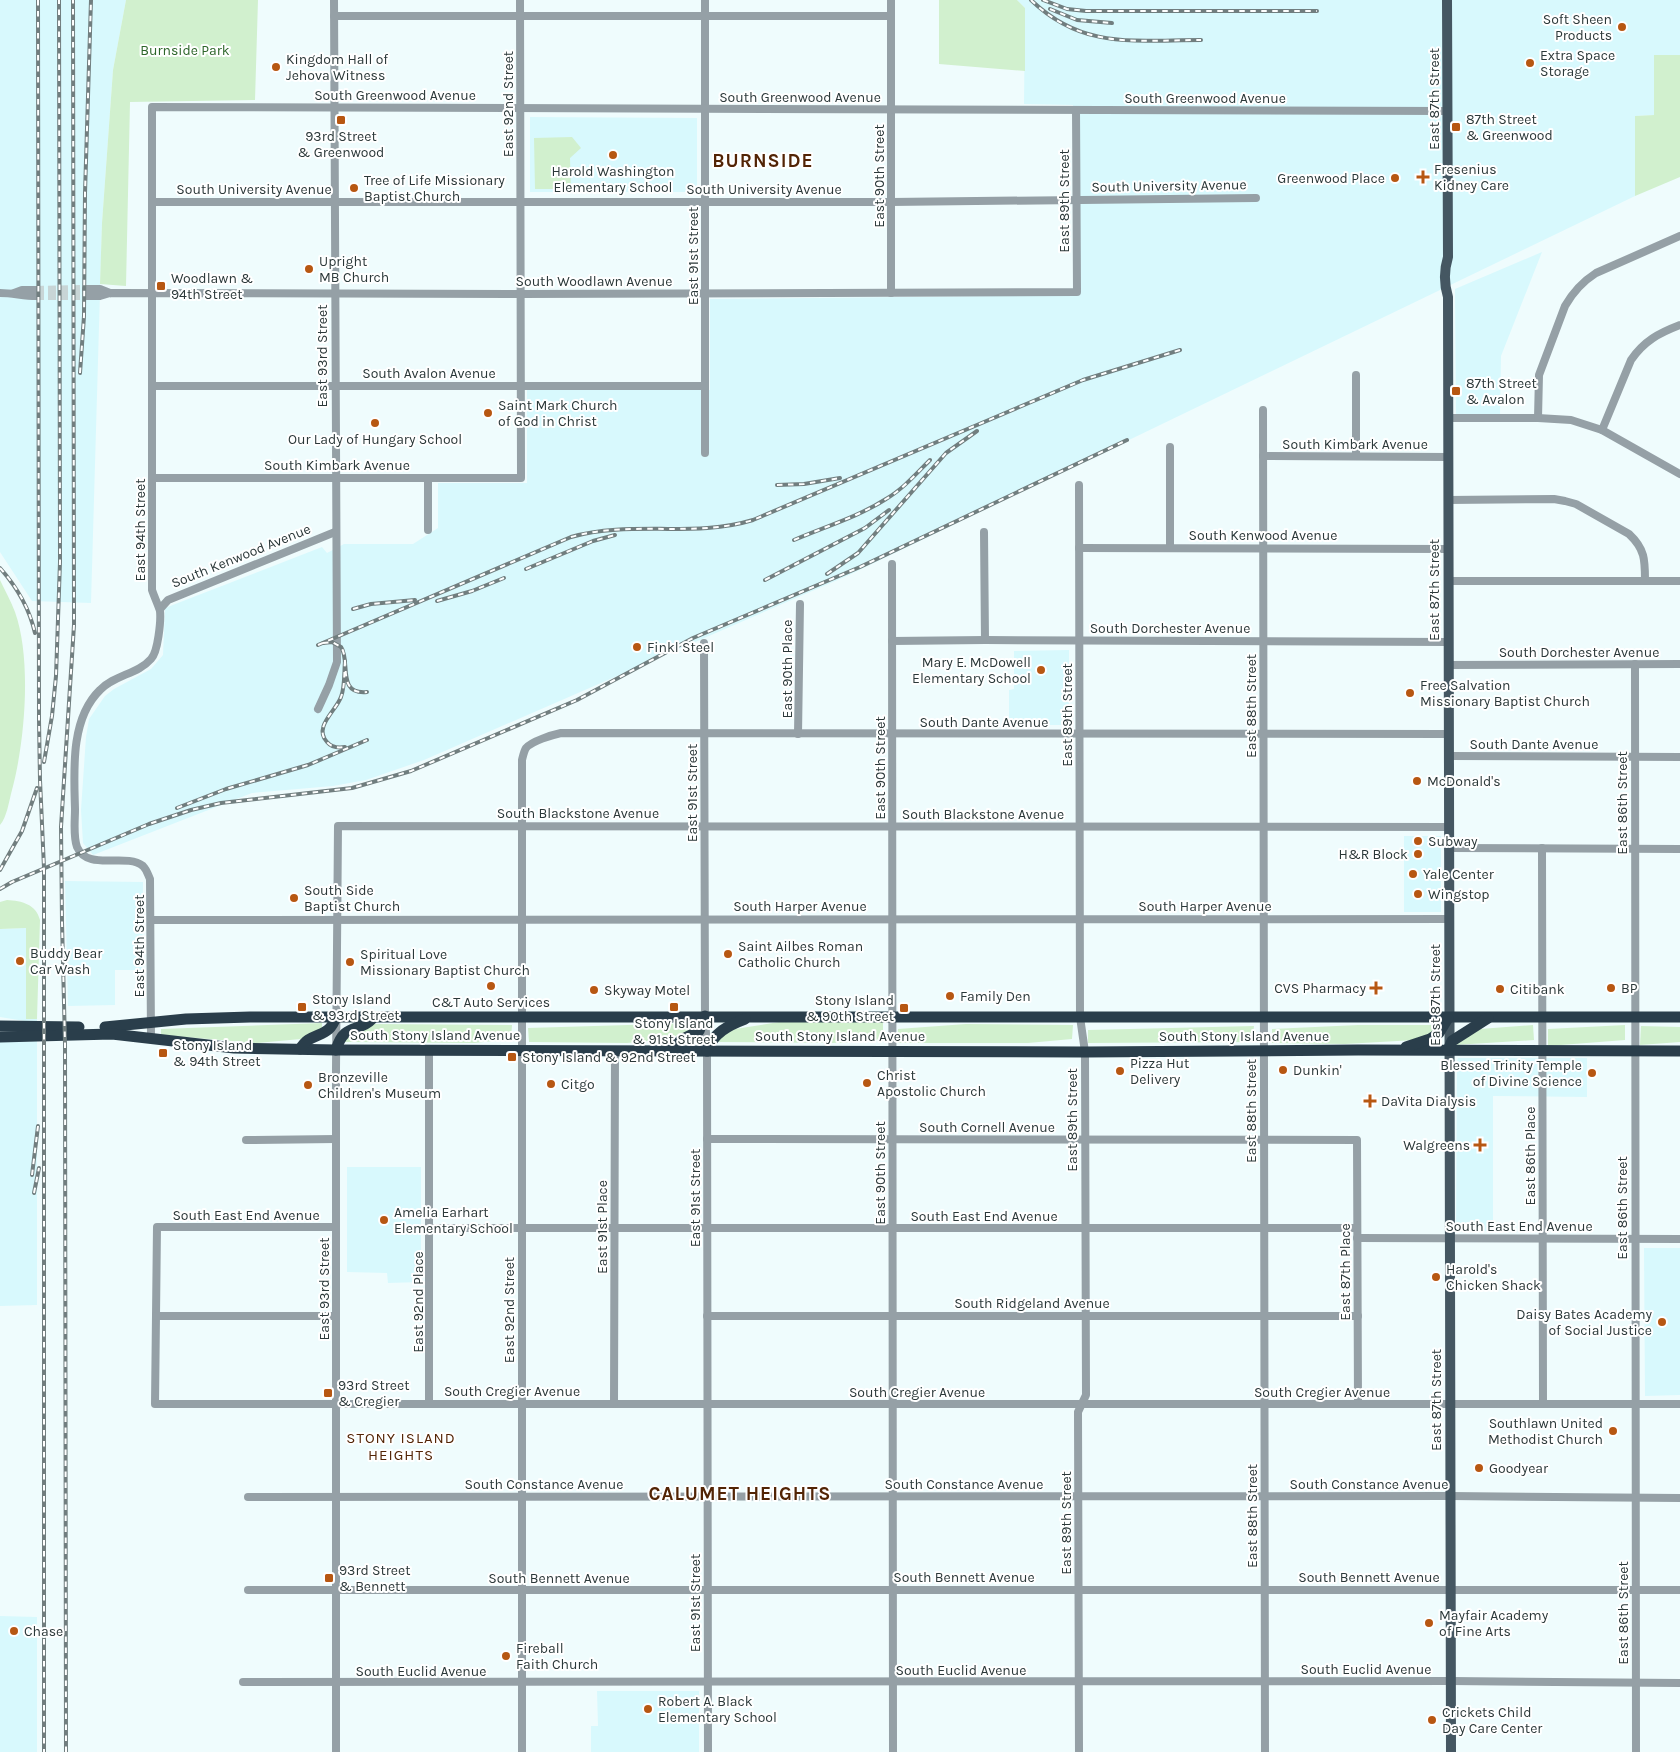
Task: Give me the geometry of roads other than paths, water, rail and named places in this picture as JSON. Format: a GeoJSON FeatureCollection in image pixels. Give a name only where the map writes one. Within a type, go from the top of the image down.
{"type":"FeatureCollection","features":[{"type":"Feature","properties":{"kind":"highway"},"geometry":{"type":"LineString","coordinates":[[669,1050],[681,1040],[699,1031],[704,1016]]}},
{"type":"Feature","properties":{"kind":"highway"},"geometry":{"type":"LineString","coordinates":[[707,1051],[709,1045],[719,1033],[733,1023],[751,1016]]}},
{"type":"Feature","properties":{"kind":"highway","name":"South Stony Island Avenue"},"geometry":{"type":"LineString","coordinates":[[0,1026],[115,1028],[151,1022],[224,1017],[1263,1016],[1680,1018]]}},
{"type":"Feature","properties":{"kind":"highway"},"geometry":{"type":"LineString","coordinates":[[300,1049],[307,1040],[323,1034],[333,1026],[336,1017]]}},
{"type":"Feature","properties":{"kind":"highway"},"geometry":{"type":"LineString","coordinates":[[336,1050],[338,1042],[343,1035],[355,1027],[368,1023],[373,1017]]}},
{"type":"Feature","properties":{"kind":"highway"},"geometry":{"type":"LineString","coordinates":[[1398,1050],[1430,1039],[1439,1033],[1448,1018]]}},
{"type":"Feature","properties":{"kind":"highway"},"geometry":{"type":"LineString","coordinates":[[1448,1050],[1452,1041],[1488,1018]]}},
{"type":"Feature","properties":{"kind":"highway","name":"South Stony Island Avenue"},"geometry":{"type":"LineString","coordinates":[[0,1037],[112,1034],[234,1048],[336,1050],[1680,1051]]}},
{"type":"Feature","properties":{"kind":"main road","name":"East 87th Street"},"geometry":{"type":"LineString","coordinates":[[1447,0],[1448,257],[1452,266],[1452,290],[1448,297],[1448,1050],[1451,1752]]}},
{"type":"Feature","properties":{"kind":"street","name":"East 93rd Street"},"geometry":{"type":"LineString","coordinates":[[318,709],[337,662],[334,0]]}},
{"type":"Feature","properties":{"kind":"street","name":"East 92nd Street"},"geometry":{"type":"LineString","coordinates":[[520,0],[521,478]]}},
{"type":"Feature","properties":{"kind":"street","name":"East 91st Street"},"geometry":{"type":"LineString","coordinates":[[705,0],[705,453]]}},
{"type":"Feature","properties":{"kind":"street","name":"East 90th Street"},"geometry":{"type":"LineString","coordinates":[[891,0],[891,293]]}},
{"type":"Feature","properties":{"kind":"street"},"geometry":{"type":"LineString","coordinates":[[334,16],[891,16]]}},
{"type":"Feature","properties":{"kind":"street","name":"South Greenwood Avenue"},"geometry":{"type":"LineString","coordinates":[[152,107],[1448,111]]}},
{"type":"Feature","properties":{"kind":"street","name":"East 94th Street"},"geometry":{"type":"LineString","coordinates":[[151,1039],[152,920],[150,879],[142,866],[129,861],[94,860],[84,856],[78,848],[75,833],[74,781],[78,736],[83,716],[92,698],[109,682],[140,667],[152,658],[157,643],[160,609],[155,602],[152,590],[152,107]]}},
{"type":"Feature","properties":{"kind":"street","name":"East 89th Street"},"geometry":{"type":"LineString","coordinates":[[1076,110],[1077,292]]}},
{"type":"Feature","properties":{"kind":"street","name":"South University Avenue"},"geometry":{"type":"LineString","coordinates":[[152,202],[891,202],[1256,198]]}},
{"type":"Feature","properties":{"kind":"street"},"geometry":{"type":"LineString","coordinates":[[1538,418],[1539,375],[1565,306],[1571,296],[1586,279],[1596,273],[1680,236]]}},
{"type":"Feature","properties":{"kind":"street"},"geometry":{"type":"LineString","coordinates":[[0,293],[14,293],[22,290],[36,293]]}},
{"type":"Feature","properties":{"kind":"street","name":"South Woodlawn Avenue"},"geometry":{"type":"LineString","coordinates":[[87,293],[100,296],[110,293],[1077,292]]}},
{"type":"Feature","properties":{"kind":"street"},"geometry":{"type":"LineString","coordinates":[[1602,430],[1631,360],[1637,351],[1656,335],[1680,325]]}},
{"type":"Feature","properties":{"kind":"street"},"geometry":{"type":"LineString","coordinates":[[1356,375],[1356,456]]}},
{"type":"Feature","properties":{"kind":"street","name":"South Avalon Avenue"},"geometry":{"type":"LineString","coordinates":[[152,386],[705,386]]}},
{"type":"Feature","properties":{"kind":"street","name":"East 88th Street"},"geometry":{"type":"LineString","coordinates":[[1263,410],[1264,1752]]}},
{"type":"Feature","properties":{"kind":"street"},"geometry":{"type":"LineString","coordinates":[[1448,418],[1571,420],[1602,430],[1680,474]]}},
{"type":"Feature","properties":{"kind":"street"},"geometry":{"type":"LineString","coordinates":[[1170,447],[1170,547]]}},
{"type":"Feature","properties":{"kind":"street","name":"South Kimbark Avenue"},"geometry":{"type":"LineString","coordinates":[[1263,456],[1448,457]]}},
{"type":"Feature","properties":{"kind":"street","name":"South Kimbark Avenue"},"geometry":{"type":"LineString","coordinates":[[152,478],[521,478]]}},
{"type":"Feature","properties":{"kind":"street"},"geometry":{"type":"LineString","coordinates":[[428,478],[428,530]]}},
{"type":"Feature","properties":{"kind":"street","name":"East 89th Street"},"geometry":{"type":"LineString","coordinates":[[1079,486],[1079,919],[1080,1017],[1084,1052],[1086,1316],[1086,1396],[1078,1412],[1079,1752]]}},
{"type":"Feature","properties":{"kind":"street"},"geometry":{"type":"LineString","coordinates":[[1448,500],[1554,499],[1576,504],[1629,534],[1636,540],[1643,554],[1645,580]]}},
{"type":"Feature","properties":{"kind":"street","name":"South Kenwood Avenue"},"geometry":{"type":"LineString","coordinates":[[160,609],[168,600],[335,532]]}},
{"type":"Feature","properties":{"kind":"street"},"geometry":{"type":"LineString","coordinates":[[984,532],[985,640]]}},
{"type":"Feature","properties":{"kind":"street","name":"South Kenwood Avenue"},"geometry":{"type":"LineString","coordinates":[[1079,548],[1448,549]]}},
{"type":"Feature","properties":{"kind":"street","name":"East 90th Street"},"geometry":{"type":"LineString","coordinates":[[892,564],[893,1752]]}},
{"type":"Feature","properties":{"kind":"street"},"geometry":{"type":"LineString","coordinates":[[1448,581],[1680,580]]}},
{"type":"Feature","properties":{"kind":"street","name":"East 90th Place"},"geometry":{"type":"LineString","coordinates":[[798,734],[800,604]]}},
{"type":"Feature","properties":{"kind":"street","name":"South Dorchester Avenue"},"geometry":{"type":"LineString","coordinates":[[892,641],[1448,642]]}},
{"type":"Feature","properties":{"kind":"street","name":"East 91st Street"},"geometry":{"type":"LineString","coordinates":[[704,643],[704,1016],[707,1051],[708,1752]]}},
{"type":"Feature","properties":{"kind":"street","name":"East 86th Street"},"geometry":{"type":"LineString","coordinates":[[1635,664],[1636,1752]]}},
{"type":"Feature","properties":{"kind":"street","name":"South Dorchester Avenue"},"geometry":{"type":"LineString","coordinates":[[1448,665],[1680,664]]}},
{"type":"Feature","properties":{"kind":"street","name":"South Dante Avenue"},"geometry":{"type":"LineString","coordinates":[[525,749],[561,733],[1448,734]]}},
{"type":"Feature","properties":{"kind":"street","name":"East 92nd Street"},"geometry":{"type":"LineString","coordinates":[[522,1752],[522,760],[525,749]]}},
{"type":"Feature","properties":{"kind":"street","name":"South Dante Avenue"},"geometry":{"type":"LineString","coordinates":[[1448,756],[1680,757]]}},
{"type":"Feature","properties":{"kind":"street","name":"East 93rd Street"},"geometry":{"type":"LineString","coordinates":[[336,1752],[336,1017],[338,826]]}},
{"type":"Feature","properties":{"kind":"street","name":"South Blackstone Avenue"},"geometry":{"type":"LineString","coordinates":[[338,826],[1448,827]]}},
{"type":"Feature","properties":{"kind":"street"},"geometry":{"type":"LineString","coordinates":[[1448,848],[1680,849]]}},
{"type":"Feature","properties":{"kind":"street","name":"East 86th Place"},"geometry":{"type":"LineString","coordinates":[[1542,848],[1543,1404]]}},
{"type":"Feature","properties":{"kind":"street","name":"South Harper Avenue"},"geometry":{"type":"LineString","coordinates":[[152,920],[337,918],[1448,919]]}},
{"type":"Feature","properties":{"kind":"street","name":"East 92nd Place"},"geometry":{"type":"LineString","coordinates":[[429,1050],[429,1404]]}},
{"type":"Feature","properties":{"kind":"street","name":"East 91st Place"},"geometry":{"type":"LineString","coordinates":[[614,1404],[615,1050]]}},
{"type":"Feature","properties":{"kind":"street"},"geometry":{"type":"LineString","coordinates":[[246,1140],[336,1139]]}},
{"type":"Feature","properties":{"kind":"street","name":"South Cornell Avenue"},"geometry":{"type":"LineString","coordinates":[[707,1139],[1357,1140]]}},
{"type":"Feature","properties":{"kind":"street","name":"East 87th Place"},"geometry":{"type":"LineString","coordinates":[[1357,1140],[1358,1404]]}},
{"type":"Feature","properties":{"kind":"street","name":"South East End Avenue"},"geometry":{"type":"LineString","coordinates":[[156,1316],[157,1227],[336,1227]]}},
{"type":"Feature","properties":{"kind":"street","name":"South East End Avenue"},"geometry":{"type":"LineString","coordinates":[[430,1228],[1357,1228]]}},
{"type":"Feature","properties":{"kind":"street","name":"South East End Avenue"},"geometry":{"type":"LineString","coordinates":[[1357,1238],[1680,1238]]}},
{"type":"Feature","properties":{"kind":"street"},"geometry":{"type":"LineString","coordinates":[[156,1316],[336,1316]]}},
{"type":"Feature","properties":{"kind":"street","name":"South Cregier Avenue"},"geometry":{"type":"LineString","coordinates":[[156,1316],[154,1404],[1680,1404]]}},
{"type":"Feature","properties":{"kind":"street","name":"South Ridgeland Avenue"},"geometry":{"type":"LineString","coordinates":[[707,1316],[1358,1316]]}},
{"type":"Feature","properties":{"kind":"street","name":"South Constance Avenue"},"geometry":{"type":"LineString","coordinates":[[248,1497],[1450,1496],[1680,1498]]}},
{"type":"Feature","properties":{"kind":"street","name":"South Bennett Avenue"},"geometry":{"type":"LineString","coordinates":[[248,1590],[1680,1590]]}},
{"type":"Feature","properties":{"kind":"street","name":"South Euclid Avenue"},"geometry":{"type":"LineString","coordinates":[[243,1682],[1079,1683],[1451,1681],[1680,1683]]}},
{"type":"Feature","properties":{"kind":"tunnel"},"geometry":{"type":"LineString","coordinates":[[36,290],[86,289]]}},
{"type":"Feature","properties":{"kind":"tunnel"},"geometry":{"type":"LineString","coordinates":[[36,296],[87,296]]}},
{"type":"Feature","properties":{"kind":"railway"},"geometry":{"type":"LineString","coordinates":[[38,0],[39,720],[44,868],[44,1752]]}},
{"type":"Feature","properties":{"kind":"railway"},"geometry":{"type":"LineString","coordinates":[[44,762],[52,716],[56,676],[60,562],[59,0]]}},
{"type":"Feature","properties":{"kind":"railway"},"geometry":{"type":"LineString","coordinates":[[66,1752],[65,1043],[61,827],[74,625],[73,0]]}},
{"type":"Feature","properties":{"kind":"railway"},"geometry":{"type":"LineString","coordinates":[[80,373],[84,316],[85,193],[91,0]]}},
{"type":"Feature","properties":{"kind":"railway"},"geometry":{"type":"LineString","coordinates":[[1031,0],[1051,16],[1070,27],[1090,35],[1132,41],[1201,40]]}},
{"type":"Feature","properties":{"kind":"railway"},"geometry":{"type":"LineString","coordinates":[[1043,0],[1067,9],[1086,11],[1317,11]]}},
{"type":"Feature","properties":{"kind":"railway"},"geometry":{"type":"LineString","coordinates":[[1050,9],[1077,20],[1112,23]]}},
{"type":"Feature","properties":{"kind":"railway"},"geometry":{"type":"LineString","coordinates":[[318,645],[571,537],[616,530],[708,528],[753,520],[1083,380],[1180,350]]}},
{"type":"Feature","properties":{"kind":"railway"},"geometry":{"type":"LineString","coordinates":[[827,574],[858,553],[946,453],[977,431]]}},
{"type":"Feature","properties":{"kind":"railway"},"geometry":{"type":"LineString","coordinates":[[0,889],[12,882],[149,824],[191,810],[221,803],[352,788],[411,771],[577,700],[693,638],[860,567],[1127,440]]}},
{"type":"Feature","properties":{"kind":"railway"},"geometry":{"type":"LineString","coordinates":[[794,540],[875,505],[898,491],[930,460]]}},
{"type":"Feature","properties":{"kind":"railway"},"geometry":{"type":"LineString","coordinates":[[777,485],[804,484],[840,478]]}},
{"type":"Feature","properties":{"kind":"railway"},"geometry":{"type":"LineString","coordinates":[[765,580],[865,528],[889,510]]}},
{"type":"Feature","properties":{"kind":"railway"},"geometry":{"type":"LineString","coordinates":[[526,569],[593,541],[615,535]]}},
{"type":"Feature","properties":{"kind":"railway"},"geometry":{"type":"LineString","coordinates":[[0,568],[22,598],[35,633]]}},
{"type":"Feature","properties":{"kind":"railway"},"geometry":{"type":"LineString","coordinates":[[437,601],[472,591],[504,578]]}},
{"type":"Feature","properties":{"kind":"railway"},"geometry":{"type":"LineString","coordinates":[[353,609],[371,604],[415,600]]}},
{"type":"Feature","properties":{"kind":"railway"},"geometry":{"type":"LineString","coordinates":[[323,643],[332,642],[341,647],[344,653],[348,683],[357,692],[367,692]]}},
{"type":"Feature","properties":{"kind":"railway"},"geometry":{"type":"LineString","coordinates":[[345,661],[342,693],[327,719],[323,731],[323,736],[329,744],[336,747],[345,747]]}},
{"type":"Feature","properties":{"kind":"railway"},"geometry":{"type":"LineString","coordinates":[[177,808],[226,789],[308,765],[367,740]]}},
{"type":"Feature","properties":{"kind":"railway"},"geometry":{"type":"LineString","coordinates":[[0,870],[22,831],[37,788]]}},
{"type":"Feature","properties":{"kind":"railway"},"geometry":{"type":"LineString","coordinates":[[32,1175],[38,1126]]}},
{"type":"Feature","properties":{"kind":"railway"},"geometry":{"type":"LineString","coordinates":[[34,1193],[39,1168]]}},
{"type":"Feature","properties":{"kind":"place","name":"Soft Sheen Products"},"geometry":{"type":"Point","coordinates":[1622,27]}},
{"type":"Feature","properties":{"kind":"place","name":"Extra Space Storage"},"geometry":{"type":"Point","coordinates":[1530,63]}},
{"type":"Feature","properties":{"kind":"place","name":"Kingdom Hall of Jehova Witness"},"geometry":{"type":"Point","coordinates":[276,67]}},
{"type":"Feature","properties":{"kind":"place","name":"93rd Street & Greenwood"},"geometry":{"type":"Point","coordinates":[341,120]}},
{"type":"Feature","properties":{"kind":"place","name":"87th Street & Greenwood"},"geometry":{"type":"Point","coordinates":[1456,127]}},
{"type":"Feature","properties":{"kind":"place","name":"Harold Washington Elementary School"},"geometry":{"type":"Point","coordinates":[613,155]}},
{"type":"Feature","properties":{"kind":"place","name":"Fresenius Kidney Care"},"geometry":{"type":"Point","coordinates":[1423,177]}},
{"type":"Feature","properties":{"kind":"place","name":"Greenwood Place"},"geometry":{"type":"Point","coordinates":[1395,178]}},
{"type":"Feature","properties":{"kind":"place","name":"Tree of Life Missionary Baptist Church"},"geometry":{"type":"Point","coordinates":[354,188]}},
{"type":"Feature","properties":{"kind":"place","name":"Upright MB Church"},"geometry":{"type":"Point","coordinates":[309,269]}},
{"type":"Feature","properties":{"kind":"place","name":"Woodlawn & 94th Street"},"geometry":{"type":"Point","coordinates":[161,286]}},
{"type":"Feature","properties":{"kind":"place","name":"87th Street & Avalon"},"geometry":{"type":"Point","coordinates":[1456,391]}},
{"type":"Feature","properties":{"kind":"place","name":"Saint Mark Church of God in Christ"},"geometry":{"type":"Point","coordinates":[488,413]}},
{"type":"Feature","properties":{"kind":"place","name":"Our Lady of Hungary School"},"geometry":{"type":"Point","coordinates":[375,423]}},
{"type":"Feature","properties":{"kind":"place","name":"Finkl Steel"},"geometry":{"type":"Point","coordinates":[637,647]}},
{"type":"Feature","properties":{"kind":"place","name":"Mary E. McDowell Elementary School"},"geometry":{"type":"Point","coordinates":[1041,670]}},
{"type":"Feature","properties":{"kind":"place","name":"Free Salvation Missionary Baptist Church"},"geometry":{"type":"Point","coordinates":[1410,693]}},
{"type":"Feature","properties":{"kind":"place","name":"McDonald's"},"geometry":{"type":"Point","coordinates":[1417,781]}},
{"type":"Feature","properties":{"kind":"place","name":"Subway"},"geometry":{"type":"Point","coordinates":[1418,841]}},
{"type":"Feature","properties":{"kind":"place","name":"H&R Block"},"geometry":{"type":"Point","coordinates":[1418,854]}},
{"type":"Feature","properties":{"kind":"place","name":"Yale Center"},"geometry":{"type":"Point","coordinates":[1413,874]}},
{"type":"Feature","properties":{"kind":"place","name":"Wingstop"},"geometry":{"type":"Point","coordinates":[1418,894]}},
{"type":"Feature","properties":{"kind":"place","name":"South Side Baptist Church"},"geometry":{"type":"Point","coordinates":[294,898]}},
{"type":"Feature","properties":{"kind":"place","name":"Saint Ailbes Roman Catholic Church"},"geometry":{"type":"Point","coordinates":[728,954]}},
{"type":"Feature","properties":{"kind":"place","name":"Buddy Bear Car Wash"},"geometry":{"type":"Point","coordinates":[20,961]}},
{"type":"Feature","properties":{"kind":"place","name":"Spiritual Love Missionary Baptist Church"},"geometry":{"type":"Point","coordinates":[350,962]}},
{"type":"Feature","properties":{"kind":"place","name":"C&T Auto Services"},"geometry":{"type":"Point","coordinates":[491,986]}},
{"type":"Feature","properties":{"kind":"place","name":"CVS Pharmacy"},"geometry":{"type":"Point","coordinates":[1376,988]}},
{"type":"Feature","properties":{"kind":"place","name":"BP"},"geometry":{"type":"Point","coordinates":[1611,988]}},
{"type":"Feature","properties":{"kind":"place","name":"Citibank"},"geometry":{"type":"Point","coordinates":[1500,989]}},
{"type":"Feature","properties":{"kind":"place","name":"Skyway Motel"},"geometry":{"type":"Point","coordinates":[594,990]}},
{"type":"Feature","properties":{"kind":"place","name":"Family Den"},"geometry":{"type":"Point","coordinates":[950,996]}},
{"type":"Feature","properties":{"kind":"place","name":"Stony Island & 93rd Street"},"geometry":{"type":"Point","coordinates":[302,1007]}},
{"type":"Feature","properties":{"kind":"place","name":"Stony Island & 91st Street"},"geometry":{"type":"Point","coordinates":[674,1007]}},
{"type":"Feature","properties":{"kind":"place","name":"Stony Island & 90th Street"},"geometry":{"type":"Point","coordinates":[904,1008]}},
{"type":"Feature","properties":{"kind":"place","name":"Stony Island & 94th Street"},"geometry":{"type":"Point","coordinates":[163,1053]}},
{"type":"Feature","properties":{"kind":"place","name":"Stony Island & 92nd Street"},"geometry":{"type":"Point","coordinates":[512,1057]}},
{"type":"Feature","properties":{"kind":"place","name":"Dunkin'"},"geometry":{"type":"Point","coordinates":[1283,1070]}},
{"type":"Feature","properties":{"kind":"place","name":"Pizza Hut Delivery"},"geometry":{"type":"Point","coordinates":[1120,1071]}},
{"type":"Feature","properties":{"kind":"place","name":"Blessed Trinity Temple of Divine Science"},"geometry":{"type":"Point","coordinates":[1592,1073]}},
{"type":"Feature","properties":{"kind":"place","name":"Christ Apostolic Church"},"geometry":{"type":"Point","coordinates":[867,1083]}},
{"type":"Feature","properties":{"kind":"place","name":"Citgo"},"geometry":{"type":"Point","coordinates":[551,1084]}},
{"type":"Feature","properties":{"kind":"place","name":"Bronzeville Children's Museum"},"geometry":{"type":"Point","coordinates":[308,1085]}},
{"type":"Feature","properties":{"kind":"place","name":"DaVita Dialysis"},"geometry":{"type":"Point","coordinates":[1370,1101]}},
{"type":"Feature","properties":{"kind":"place","name":"Walgreens"},"geometry":{"type":"Point","coordinates":[1480,1145]}},
{"type":"Feature","properties":{"kind":"place","name":"Amelia Earhart Elementary School"},"geometry":{"type":"Point","coordinates":[384,1220]}},
{"type":"Feature","properties":{"kind":"place","name":"Harold's Chicken Shack"},"geometry":{"type":"Point","coordinates":[1436,1277]}},
{"type":"Feature","properties":{"kind":"place","name":"Daisy Bates Academy of Social Justice"},"geometry":{"type":"Point","coordinates":[1662,1322]}},
{"type":"Feature","properties":{"kind":"place","name":"93rd Street & Cregier"},"geometry":{"type":"Point","coordinates":[328,1393]}},
{"type":"Feature","properties":{"kind":"place","name":"Southlawn United Methodist Church"},"geometry":{"type":"Point","coordinates":[1613,1431]}},
{"type":"Feature","properties":{"kind":"place","name":"Goodyear"},"geometry":{"type":"Point","coordinates":[1479,1468]}},
{"type":"Feature","properties":{"kind":"place","name":"93rd Street & Bennett"},"geometry":{"type":"Point","coordinates":[329,1578]}},
{"type":"Feature","properties":{"kind":"place","name":"Mayfair Academy of Fine Arts"},"geometry":{"type":"Point","coordinates":[1429,1623]}},
{"type":"Feature","properties":{"kind":"place","name":"Chase"},"geometry":{"type":"Point","coordinates":[14,1631]}},
{"type":"Feature","properties":{"kind":"place","name":"Fireball Faith Church"},"geometry":{"type":"Point","coordinates":[506,1656]}},
{"type":"Feature","properties":{"kind":"place","name":"Robert A. Black Elementary School"},"geometry":{"type":"Point","coordinates":[648,1709]}},
{"type":"Feature","properties":{"kind":"place","name":"Crickets Child Day Care Center"},"geometry":{"type":"Point","coordinates":[1432,1720]}},
{"type":"Feature","properties":{"kind":"district","name":"BURNSIDE"},"geometry":{"type":"Point","coordinates":[763,161]}},
{"type":"Feature","properties":{"kind":"district","name":"STONY ISLAND HEIGHTS"},"geometry":{"type":"Point","coordinates":[401,1446]}},
{"type":"Feature","properties":{"kind":"district","name":"CALUMET HEIGHTS"},"geometry":{"type":"Point","coordinates":[740,1494]}},
{"type":"Feature","properties":{"kind":"park label","name":"Burnside Park"},"geometry":{"type":"Point","coordinates":[185,50]}}]}
